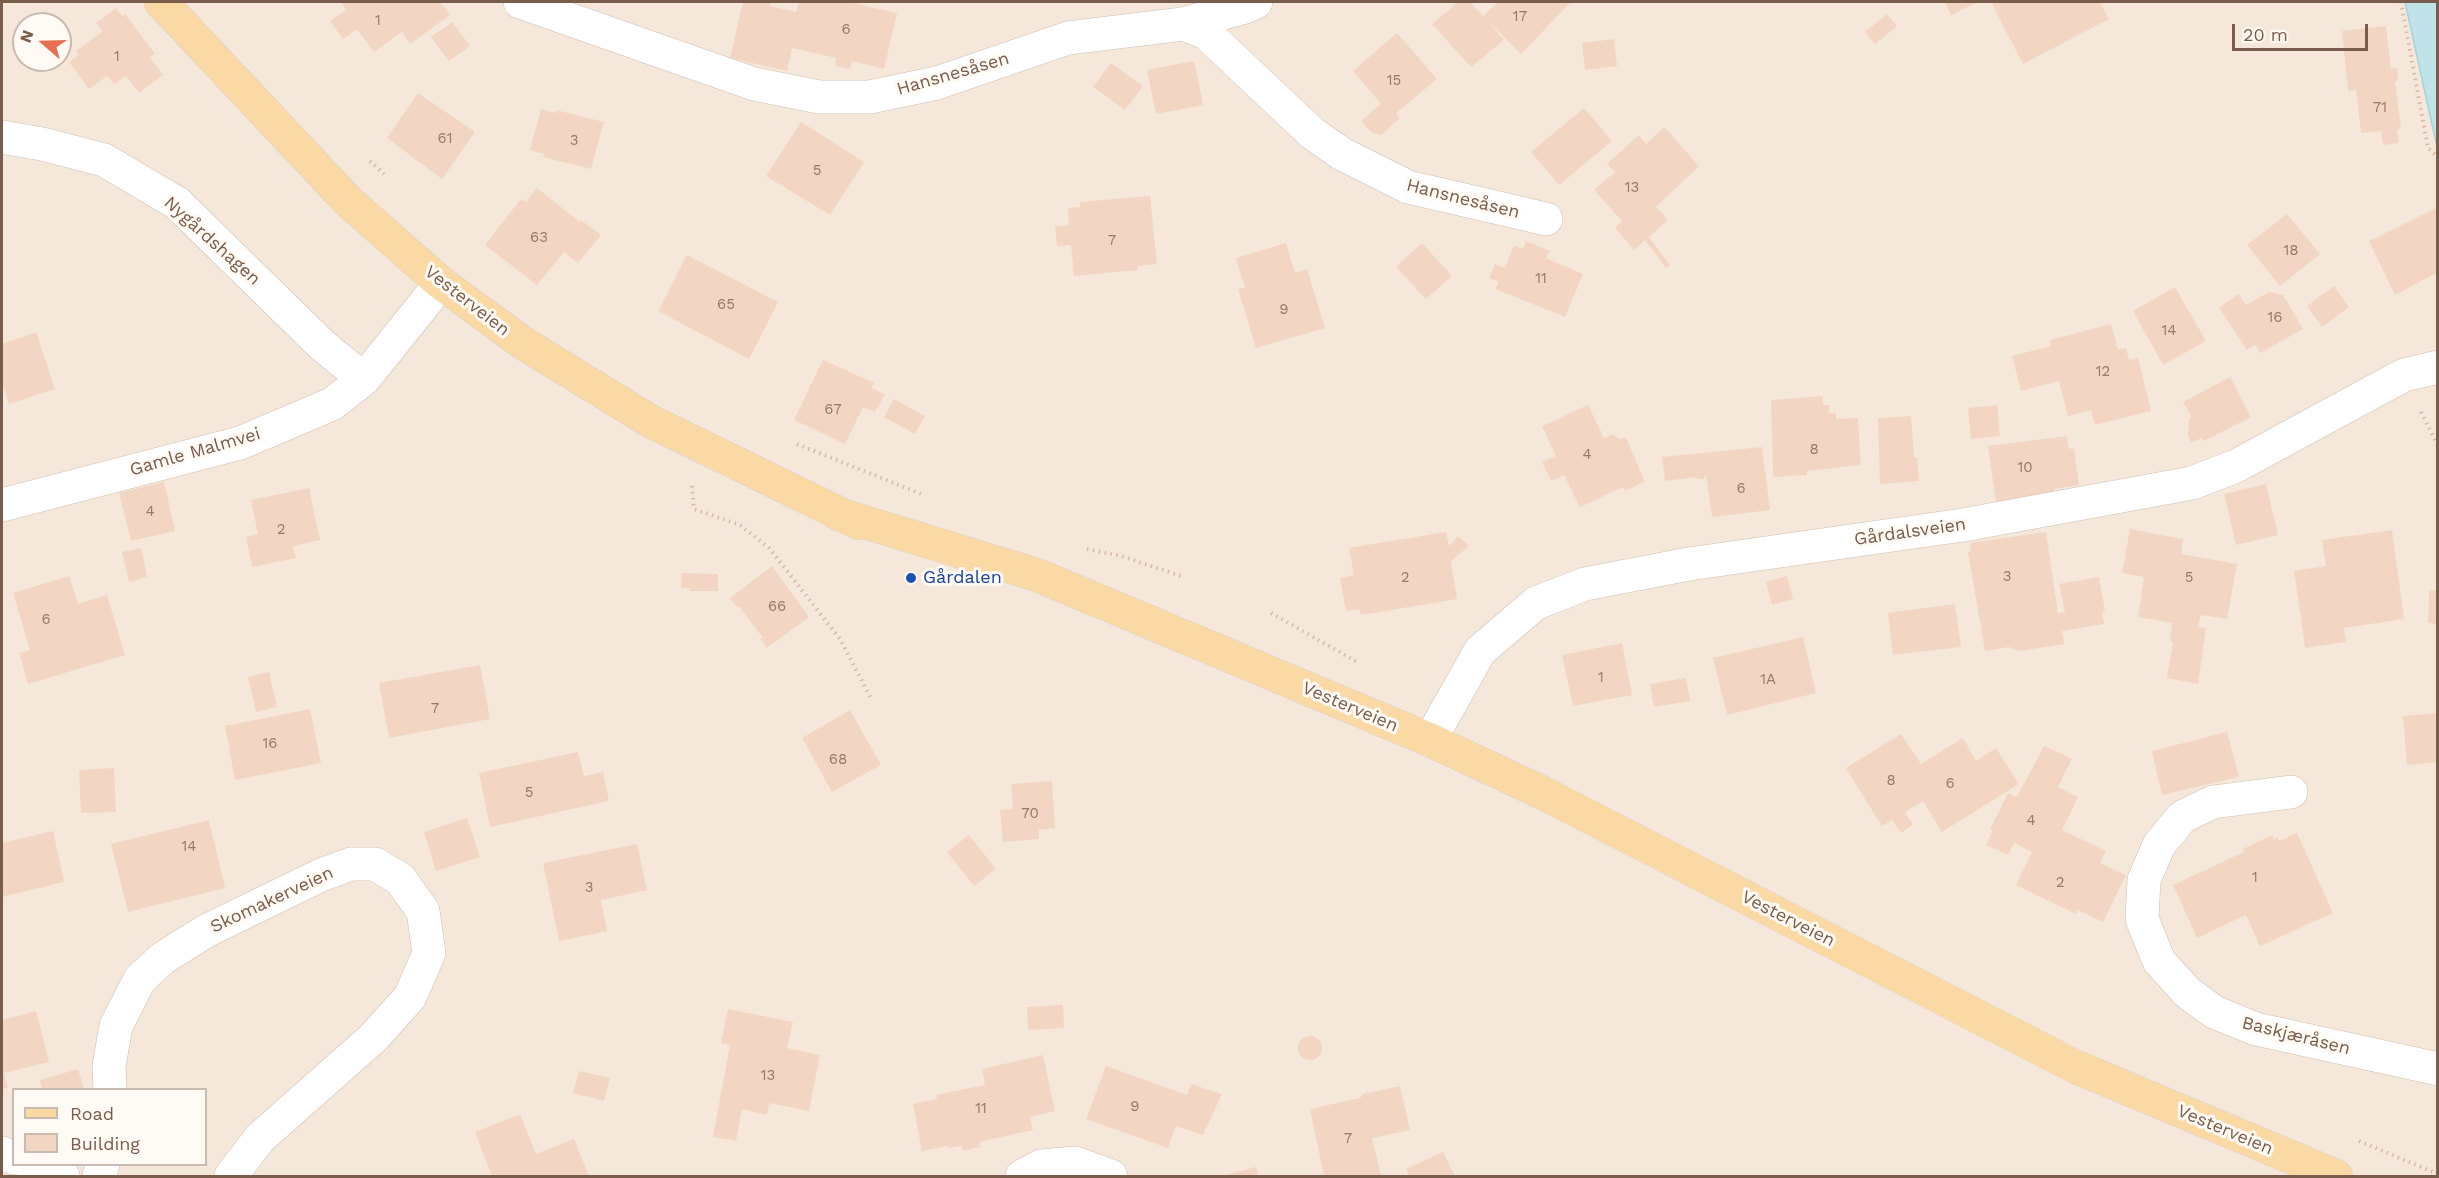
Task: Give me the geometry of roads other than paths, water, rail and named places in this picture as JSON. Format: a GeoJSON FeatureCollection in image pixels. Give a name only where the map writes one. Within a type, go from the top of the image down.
{"type":"FeatureCollection","features":[{"type":"Feature","properties":{"kind":"main road","name":"Vesterveien"},"geometry":{"type":"LineString","coordinates":[[161,2],[348,201],[441,283],[523,343],[650,421],[838,514],[1029,597],[1240,660],[1430,740],[1543,793],[2076,1066],[2336,1176]]}},
{"type":"Feature","properties":{"kind":"street","name":"Hansnesåsen"},"geometry":{"type":"LineString","coordinates":[[520,2],[754,84],[819,97],[870,97],[937,83],[1068,38],[1183,24],[1256,2]]}},
{"type":"Feature","properties":{"kind":"street","name":"Hansnesåsen"},"geometry":{"type":"LineString","coordinates":[[1183,24],[1206,33],[1312,133],[1342,154],[1408,188],[1546,219]]}},
{"type":"Feature","properties":{"kind":"street","name":"Nygårdshagen"},"geometry":{"type":"LineString","coordinates":[[2,137],[42,144],[104,160],[177,203],[323,346],[364,379]]}},
{"type":"Feature","properties":{"kind":"street","name":"Gamle Malmvei"},"geometry":{"type":"LineString","coordinates":[[2,505],[240,443],[332,404],[364,379],[441,283]]}},
{"type":"Feature","properties":{"kind":"street","name":"Gårdalsveien"},"geometry":{"type":"LineString","coordinates":[[1430,740],[1479,651],[1536,603],[1585,584],[1689,564],[1963,525],[2192,483],[2236,466],[2404,375],[2438,367]]}},
{"type":"Feature","properties":{"kind":"street","name":"Baskjæråsen"},"geometry":{"type":"LineString","coordinates":[[2291,792],[2213,802],[2182,817],[2159,845],[2144,880],[2142,919],[2159,961],[2187,992],[2214,1012],[2256,1029],[2438,1070]]}},
{"type":"Feature","properties":{"kind":"street","name":"Skomakerveien"},"geometry":{"type":"LineString","coordinates":[[110,1088],[109,1066],[116,1026],[140,979],[163,958],[206,931],[321,875],[351,864],[375,864],[400,879],[423,911],[429,953],[410,997],[373,1038],[260,1138],[231,1176]]}},
{"type":"Feature","properties":{"kind":"street"},"geometry":{"type":"LineString","coordinates":[[1022,1176],[1041,1167],[1075,1163],[1111,1176]]}},
{"type":"Feature","properties":{"kind":"street"},"geometry":{"type":"LineString","coordinates":[[36,1166],[63,1176]]}},
{"type":"Feature","properties":{"kind":"water"},"geometry":{"type":"Polygon","coordinates":[[[2405,2],[2437,2],[2437,147],[2405,2]]]}},
{"type":"Feature","properties":{"kind":"place","name":"Gårdalen"},"geometry":{"type":"Point","coordinates":[911,578]}}]}
